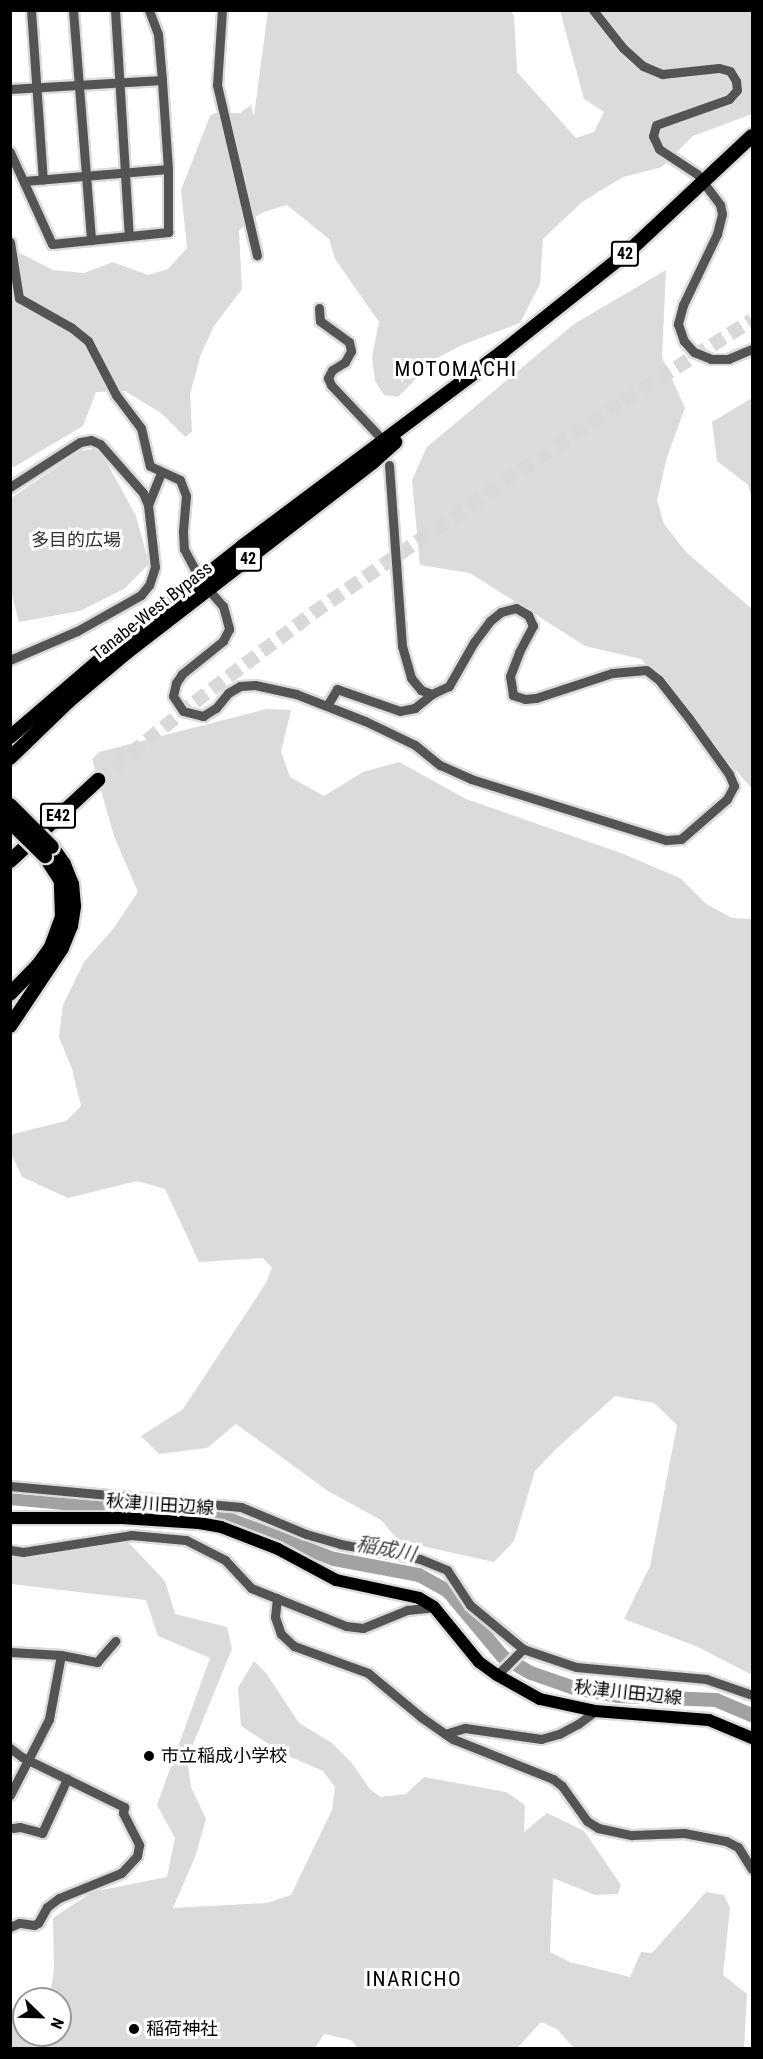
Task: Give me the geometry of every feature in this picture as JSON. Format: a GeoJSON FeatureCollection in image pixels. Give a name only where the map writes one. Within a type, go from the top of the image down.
{"type":"FeatureCollection","features":[{"type":"Feature","properties":{"kind":"highway","name":"Tanabe-West Bypass"},"geometry":{"type":"LineString","coordinates":[[10,758],[109,666],[204,585],[629,251],[753,136]]}},
{"type":"Feature","properties":{"kind":"highway","name":"Tanabe-West Bypass"},"geometry":{"type":"LineString","coordinates":[[10,737],[114,648],[204,585]]}},
{"type":"Feature","properties":{"kind":"highway","name":"E42"},"geometry":{"type":"LineString","coordinates":[[13,859],[98,780]]}},
{"type":"Feature","properties":{"kind":"highway"},"geometry":{"type":"LineString","coordinates":[[10,805],[48,851],[61,881],[62,917],[51,947],[10,999]]}},
{"type":"Feature","properties":{"kind":"highway"},"geometry":{"type":"LineString","coordinates":[[10,822],[64,864],[72,884],[74,906],[71,926],[62,948],[10,1026]]}},
{"type":"Feature","properties":{"kind":"main road","name":"秋津川田辺線"},"geometry":{"type":"LineString","coordinates":[[10,1518],[122,1518],[199,1523],[221,1527],[278,1549],[336,1580],[419,1598],[434,1607],[479,1662],[501,1672],[540,1699],[595,1711],[695,1718],[723,1725],[753,1738]]}},
{"type":"Feature","properties":{"kind":"street"},"geometry":{"type":"LineString","coordinates":[[32,10],[44,180]]}},
{"type":"Feature","properties":{"kind":"street"},"geometry":{"type":"LineString","coordinates":[[73,10],[91,240]]}},
{"type":"Feature","properties":{"kind":"street"},"geometry":{"type":"LineString","coordinates":[[115,10],[129,236]]}},
{"type":"Feature","properties":{"kind":"street"},"geometry":{"type":"LineString","coordinates":[[10,152],[52,244],[168,232],[168,169],[162,80],[158,34],[149,10]]}},
{"type":"Feature","properties":{"kind":"street"},"geometry":{"type":"LineString","coordinates":[[222,10],[217,85],[257,255]]}},
{"type":"Feature","properties":{"kind":"street"},"geometry":{"type":"LineString","coordinates":[[593,10],[622,48],[643,66],[662,74],[719,68],[730,71],[736,81],[736,90],[729,99],[656,125],[654,141],[659,149],[697,174],[720,205],[721,223],[683,305],[678,324],[681,333],[694,352],[711,359],[728,359],[753,349]]}},
{"type":"Feature","properties":{"kind":"street"},"geometry":{"type":"LineString","coordinates":[[10,89],[162,80]]}},
{"type":"Feature","properties":{"kind":"street"},"geometry":{"type":"LineString","coordinates":[[24,181],[168,169]]}},
{"type":"Feature","properties":{"kind":"street"},"geometry":{"type":"LineString","coordinates":[[10,242],[19,298],[72,328],[87,341],[116,395],[141,428],[150,466],[180,480],[186,496],[184,549],[204,585],[223,606],[229,629],[223,641],[182,674],[176,683],[173,696],[183,711],[203,716],[216,708],[228,693],[240,686],[255,685],[328,704],[415,745],[440,765],[471,778],[666,840],[681,839],[728,799],[734,786],[729,774],[688,717],[659,680],[646,670],[612,674],[536,698],[525,699],[513,695],[510,676],[519,652],[533,626],[528,615],[516,608],[501,612],[490,621],[474,642],[449,686],[432,694],[415,708],[400,711],[337,688],[328,704]]}},
{"type":"Feature","properties":{"kind":"street"},"geometry":{"type":"LineString","coordinates":[[319,308],[320,321],[349,342],[351,351],[345,362],[332,370],[328,378],[331,385],[379,436]]}},
{"type":"Feature","properties":{"kind":"street"},"geometry":{"type":"LineString","coordinates":[[10,487],[80,442],[91,440],[100,444],[143,493],[148,506],[155,567],[149,585],[141,595],[77,631],[10,660]]}},
{"type":"Feature","properties":{"kind":"street"},"geometry":{"type":"LineString","coordinates":[[389,465],[402,646],[411,678],[421,690],[432,694]]}},
{"type":"Feature","properties":{"kind":"street"},"geometry":{"type":"LineString","coordinates":[[148,506],[161,473]]}},
{"type":"Feature","properties":{"kind":"street"},"geometry":{"type":"LineString","coordinates":[[10,1486],[241,1507],[318,1538],[420,1559],[447,1570],[470,1605],[520,1652],[576,1668],[706,1680],[753,1695]]}},
{"type":"Feature","properties":{"kind":"street"},"geometry":{"type":"LineString","coordinates":[[10,1550],[23,1552],[131,1535],[186,1539],[225,1560],[251,1588],[346,1626],[363,1628],[407,1610],[434,1607]]}},
{"type":"Feature","properties":{"kind":"street"},"geometry":{"type":"LineString","coordinates":[[277,1598],[275,1617],[278,1626],[281,1634],[294,1646],[368,1673],[445,1734],[506,1762],[553,1779],[562,1786],[587,1821],[597,1828],[632,1835],[684,1833],[726,1841],[738,1846],[753,1869]]}},
{"type":"Feature","properties":{"kind":"street"},"geometry":{"type":"LineString","coordinates":[[10,1652],[61,1655],[96,1662],[114,1641]]}},
{"type":"Feature","properties":{"kind":"street"},"geometry":{"type":"LineString","coordinates":[[501,1672],[520,1652]]}},
{"type":"Feature","properties":{"kind":"street"},"geometry":{"type":"LineString","coordinates":[[10,1795],[49,1719],[61,1655]]}},
{"type":"Feature","properties":{"kind":"street"},"geometry":{"type":"LineString","coordinates":[[445,1734],[465,1728],[541,1739],[559,1734],[578,1724],[595,1711]]}},
{"type":"Feature","properties":{"kind":"street"},"geometry":{"type":"LineString","coordinates":[[10,1748],[28,1760],[124,1807],[123,1813],[139,1845],[137,1856],[121,1873],[59,1898],[46,1907],[39,1923],[34,1925],[19,1923],[10,1927]]}},
{"type":"Feature","properties":{"kind":"street"},"geometry":{"type":"LineString","coordinates":[[13,1828],[20,1827],[42,1833],[67,1779]]}},
{"type":"Feature","properties":{"kind":"green space"},"geometry":{"type":"Polygon","coordinates":[[[268,11],[511,11],[514,16],[517,72],[576,138],[594,132],[604,112],[584,99],[560,11],[752,11],[752,114],[693,136],[662,167],[623,177],[582,202],[543,239],[540,284],[520,323],[462,345],[437,358],[398,397],[384,395],[375,381],[372,357],[379,322],[335,259],[329,239],[287,205],[264,212],[249,220],[239,231],[242,289],[214,326],[201,354],[190,394],[192,432],[185,437],[161,413],[125,391],[96,392],[83,426],[14,467],[10,466],[10,248],[53,270],[84,273],[113,262],[148,275],[168,269],[187,248],[181,190],[210,116],[215,113],[240,113],[251,105],[254,116],[268,11]]]}},
{"type":"Feature","properties":{"kind":"green space"},"geometry":{"type":"Polygon","coordinates":[[[666,270],[662,357],[685,408],[667,457],[657,500],[664,524],[686,552],[752,609],[752,789],[641,659],[585,646],[470,573],[420,565],[412,480],[427,447],[574,324],[666,270]]]}},
{"type":"Feature","properties":{"kind":"green space"},"geometry":{"type":"Polygon","coordinates":[[[752,398],[752,498],[748,485],[717,461],[712,422],[752,398]]]}},
{"type":"Feature","properties":{"kind":"green space","name":"多目的広場"},"geometry":{"type":"Polygon","coordinates":[[[93,449],[101,452],[136,516],[149,564],[124,589],[80,611],[19,622],[11,591],[11,498],[80,451],[93,449]]]}},
{"type":"Feature","properties":{"kind":"green space"},"geometry":{"type":"Polygon","coordinates":[[[267,709],[291,710],[281,752],[290,777],[324,796],[363,772],[399,762],[466,799],[621,853],[680,878],[706,904],[732,918],[752,919],[752,1675],[696,1646],[624,1619],[650,1566],[677,1425],[654,1403],[615,1396],[556,1449],[535,1471],[514,1541],[494,1562],[399,1541],[381,1520],[328,1491],[236,1424],[207,1448],[159,1454],[141,1436],[183,1409],[266,1283],[272,1268],[263,1258],[199,1262],[165,1189],[137,1181],[68,1198],[22,1177],[11,1153],[10,1142],[13,1134],[66,1121],[81,1106],[72,1069],[59,1037],[63,1005],[84,962],[113,929],[138,892],[114,836],[92,759],[99,752],[267,709]]]}},
{"type":"Feature","properties":{"kind":"green space"},"geometry":{"type":"Polygon","coordinates":[[[128,1542],[165,1581],[175,1614],[227,1627],[232,1649],[187,1759],[191,1787],[206,1819],[195,1857],[173,1908],[267,1903],[291,1895],[332,1810],[335,1787],[323,1771],[286,1755],[241,1726],[238,1688],[254,1661],[266,1673],[299,1723],[332,1743],[351,1762],[370,1789],[380,1797],[406,1794],[424,1777],[506,1792],[525,1805],[524,1832],[547,1813],[584,1831],[621,1885],[618,1894],[595,1895],[553,1878],[550,1952],[570,1962],[630,1977],[641,1952],[652,1953],[706,1892],[724,1895],[730,1908],[723,1975],[747,1994],[744,2048],[574,2048],[557,2029],[541,2022],[517,2048],[358,2048],[351,2040],[324,2034],[315,2048],[11,2048],[11,2008],[12,2047],[72,2047],[72,1987],[51,1987],[54,1970],[53,1918],[92,1892],[167,1877],[175,1838],[157,1805],[210,1658],[158,1636],[146,1600],[11,1584],[10,1553],[83,1543],[128,1542]]]}},
{"type":"Feature","properties":{"kind":"waterway","name":"稲成川"},"geometry":{"type":"LineString","coordinates":[[10,1498],[226,1518],[334,1559],[419,1575],[448,1591],[503,1657],[531,1673],[574,1688],[619,1696],[716,1700],[752,1715]]}},
{"type":"Feature","properties":{"kind":"tunnel"},"geometry":{"type":"LineString","coordinates":[[98,780],[195,702],[313,613],[623,401],[752,320]]}},
{"type":"Feature","properties":{"kind":"place","name":"市立稲成小学校"},"geometry":{"type":"Point","coordinates":[149,1756]}},
{"type":"Feature","properties":{"kind":"place","name":"稲荷神社"},"geometry":{"type":"Point","coordinates":[134,2029]}},
{"type":"Feature","properties":{"kind":"district","name":"MOTOMACHI"},"geometry":{"type":"Point","coordinates":[456,369]}},
{"type":"Feature","properties":{"kind":"district","name":"INARICHO"},"geometry":{"type":"Point","coordinates":[414,1979]}}]}
